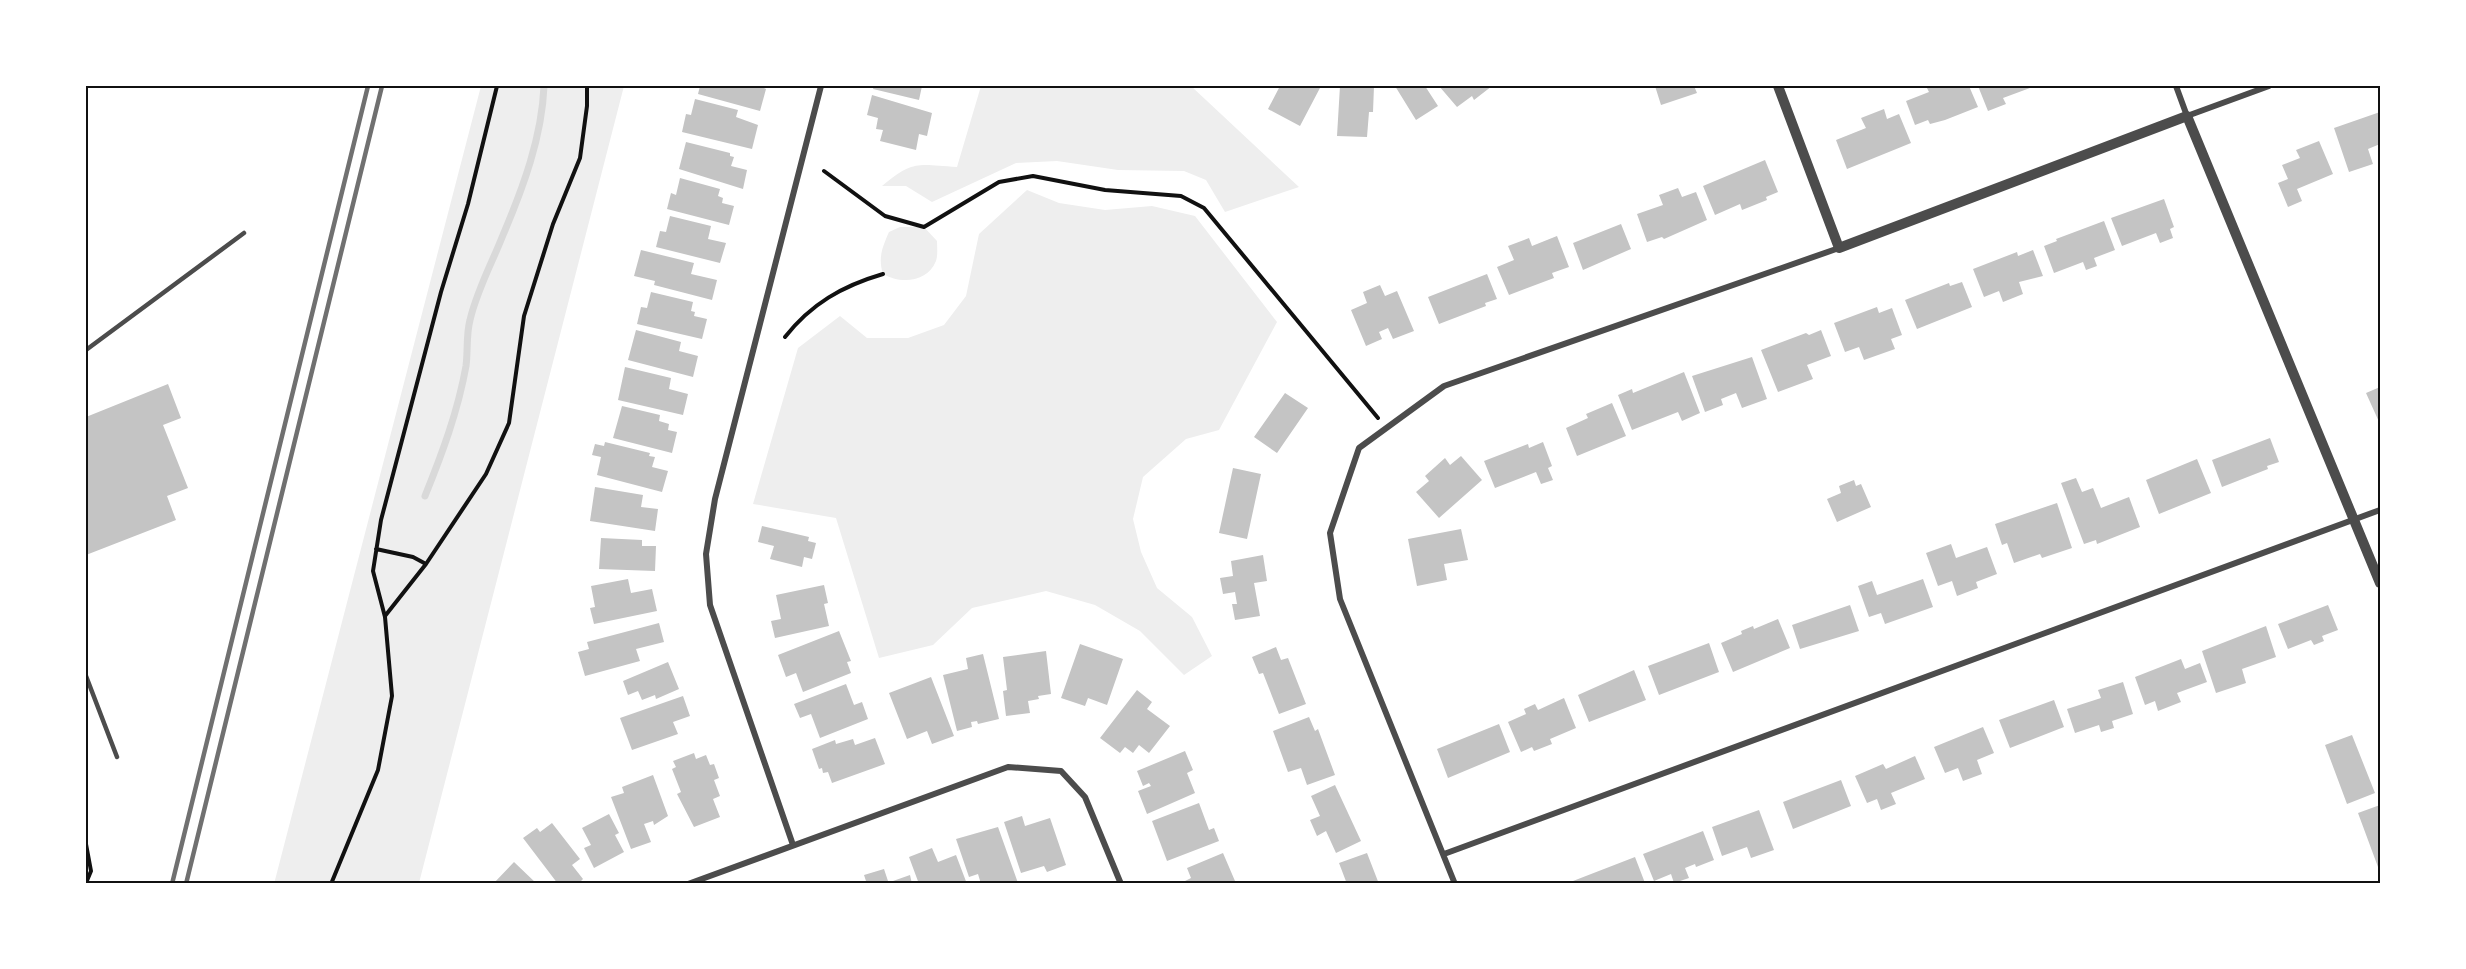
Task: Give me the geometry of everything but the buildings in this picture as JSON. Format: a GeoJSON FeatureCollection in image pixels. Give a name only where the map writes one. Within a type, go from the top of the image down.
{"type":"FeatureCollection","features":[{"type":"Feature","properties":{"kind":"street"},"geometry":{"type":"LineString","coordinates":[[793,845],[710,605],[706,554],[715,499],[821,86]]}},
{"type":"Feature","properties":{"kind":"street"},"geometry":{"type":"LineString","coordinates":[[1778,86],[1839,248]]}},
{"type":"Feature","properties":{"kind":"street"},"geometry":{"type":"LineString","coordinates":[[2176,86],[2380,583]]}},
{"type":"Feature","properties":{"kind":"street"},"geometry":{"type":"LineString","coordinates":[[1455,884],[1340,599],[1330,533],[1359,448],[1444,386],[1839,248],[2269,86]]}},
{"type":"Feature","properties":{"kind":"street"},"geometry":{"type":"LineString","coordinates":[[1444,854],[2380,510]]}},
{"type":"Feature","properties":{"kind":"street"},"geometry":{"type":"LineString","coordinates":[[688,884],[1008,767],[1061,771],[1085,797],[1121,884]]}},
{"type":"Feature","properties":{"kind":"lane"},"geometry":{"type":"LineString","coordinates":[[86,350],[244,233]]}},
{"type":"Feature","properties":{"kind":"lane"},"geometry":{"type":"LineString","coordinates":[[86,676],[117,758]]}},
{"type":"Feature","properties":{"kind":"path"},"geometry":{"type":"LineString","coordinates":[[331,884],[378,770],[388,726],[392,696],[385,616],[373,571],[381,520],[404,428],[468,204],[497,86]]}},
{"type":"Feature","properties":{"kind":"path"},"geometry":{"type":"LineString","coordinates":[[385,616],[426,564],[486,474],[508,423],[524,316],[553,224],[580,158],[587,106],[587,86]]}},
{"type":"Feature","properties":{"kind":"path"},"geometry":{"type":"LineString","coordinates":[[824,171],[885,216],[924,226],[999,182],[1033,176],[1105,190],[1181,196],[1204,208],[1378,418]]}},
{"type":"Feature","properties":{"kind":"path"},"geometry":{"type":"LineString","coordinates":[[785,337],[804,314],[840,289],[883,274]]}},
{"type":"Feature","properties":{"kind":"path"},"geometry":{"type":"LineString","coordinates":[[376,549],[413,557],[426,564]]}},
{"type":"Feature","properties":{"kind":"path"},"geometry":{"type":"LineString","coordinates":[[86,844],[91,871],[86,883]]}},
{"type":"Feature","properties":{"kind":"shaded area"},"geometry":{"type":"Polygon","coordinates":[[[481,86],[624,86],[419,883],[274,884],[481,86]]]}},
{"type":"Feature","properties":{"kind":"shaded area"},"geometry":{"type":"Polygon","coordinates":[[[981,86],[1191,86],[1299,187],[1225,212],[1206,180],[1184,171],[1118,170],[1057,161],[1016,163],[932,202],[906,186],[882,186],[902,171],[917,166],[957,167],[981,86]]]}},
{"type":"Feature","properties":{"kind":"shaded area"},"geometry":{"type":"Polygon","coordinates":[[[1027,190],[1059,203],[1105,210],[1152,206],[1195,216],[1277,322],[1219,430],[1186,439],[1143,477],[1133,519],[1141,552],[1157,588],[1192,617],[1212,656],[1184,675],[1140,631],[1095,605],[1046,591],[972,608],[933,645],[879,658],[836,518],[753,504],[798,348],[840,316],[867,338],[908,338],[944,325],[966,296],[979,234],[1027,190]]]}},
{"type":"Feature","properties":{"kind":"shaded area"},"geometry":{"type":"Polygon","coordinates":[[[900,227],[924,227],[937,241],[936,261],[932,268],[926,274],[912,280],[897,279],[883,274],[881,258],[884,243],[889,232],[900,227]]]}},
{"type":"Feature","properties":{"kind":"waterway"},"geometry":{"type":"LineString","coordinates":[[425,496],[459,399],[466,366],[468,331],[473,309],[518,199],[530,162],[540,124],[544,86]]}},
{"type":"Feature","properties":{"kind":"railway"},"geometry":{"type":"LineString","coordinates":[[172,884],[368,86]]}},
{"type":"Feature","properties":{"kind":"railway"},"geometry":{"type":"LineString","coordinates":[[186,884],[382,86]]}}]}
